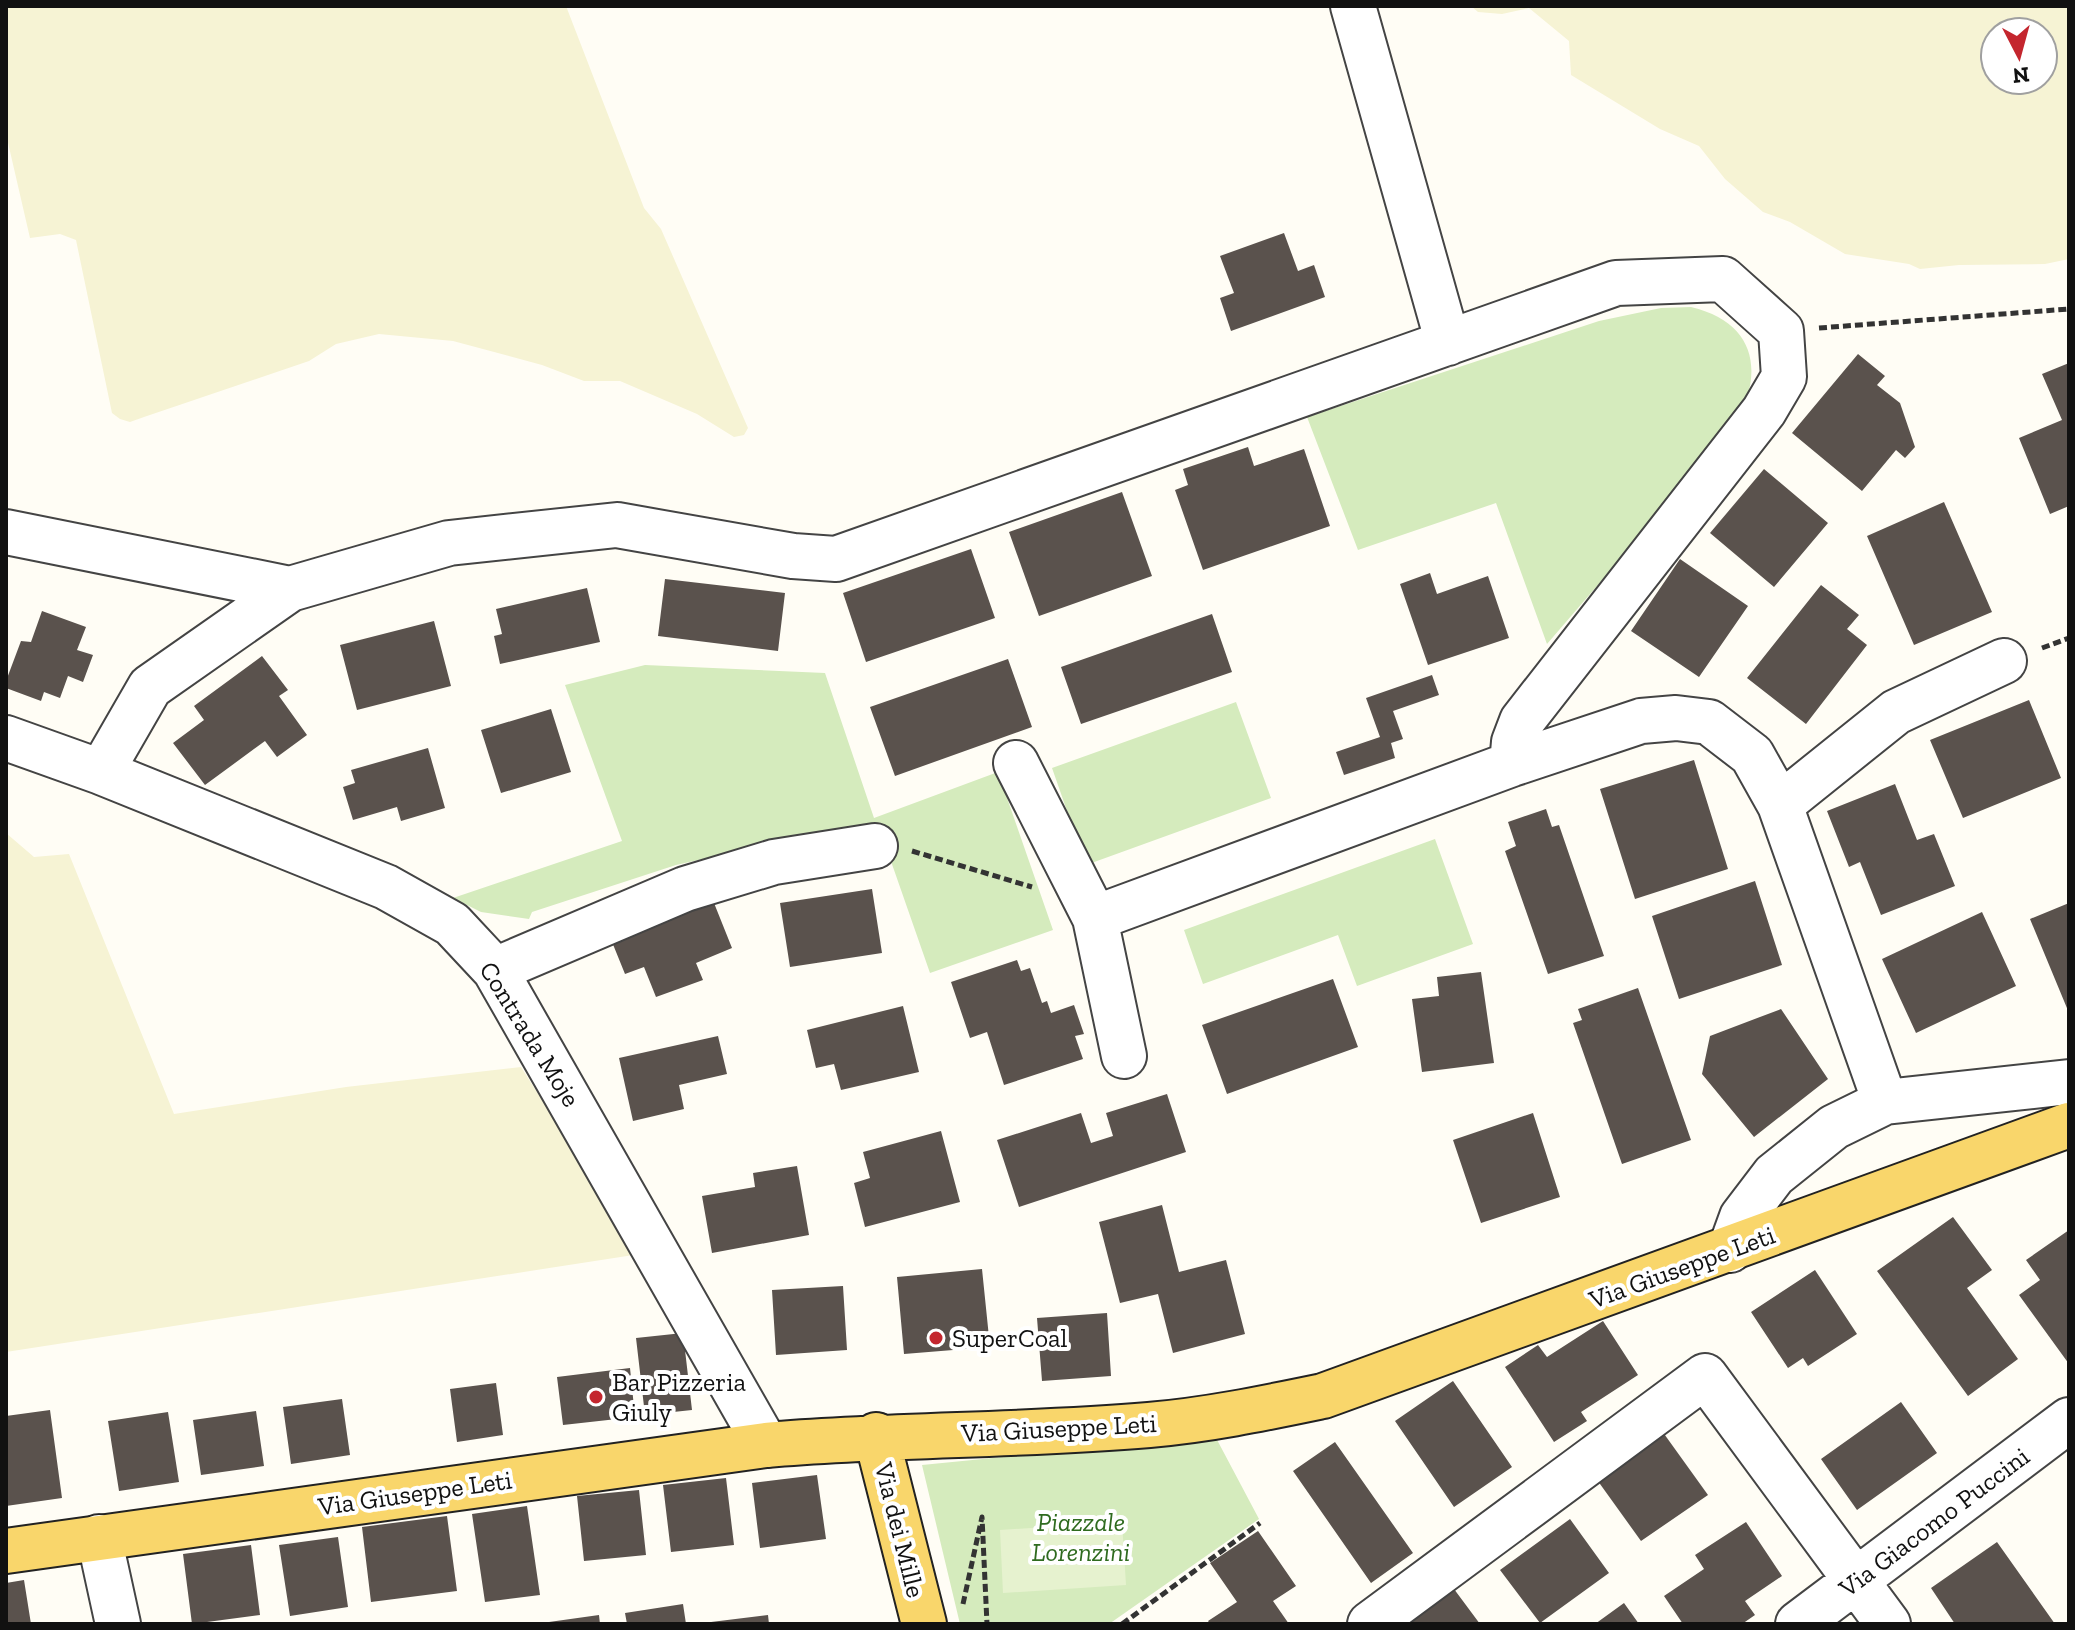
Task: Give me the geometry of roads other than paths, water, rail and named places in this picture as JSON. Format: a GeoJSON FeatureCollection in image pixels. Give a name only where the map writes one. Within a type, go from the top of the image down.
{"type":"FeatureCollection","features":[{"type":"Feature","properties":{"kind":"main road","name":"Via Giuseppe Leti"},"geometry":{"type":"LineString","coordinates":[[6,1551],[766,1445],[876,1435],[1148,1425],[1239,1414],[1323,1396],[2069,1125]]}},
{"type":"Feature","properties":{"kind":"main road","name":"Via dei Mille"},"geometry":{"type":"LineString","coordinates":[[876,1435],[943,1615]]}},
{"type":"Feature","properties":{"kind":"street"},"geometry":{"type":"LineString","coordinates":[[1353,6],[1448,343]]}},
{"type":"Feature","properties":{"kind":"street"},"geometry":{"type":"LineString","coordinates":[[101,772],[150,687],[290,589],[449,543],[617,525],[793,556],[836,559],[1616,283],[1723,279],[1781,331],[1784,377],[1764,411],[1522,721],[1514,742],[1512,764]]}},
{"type":"Feature","properties":{"kind":"street"},"geometry":{"type":"LineString","coordinates":[[6,532],[290,589]]}},
{"type":"Feature","properties":{"kind":"street"},"geometry":{"type":"LineString","coordinates":[[1780,805],[1896,712],[2004,661]]}},
{"type":"Feature","properties":{"kind":"street"},"geometry":{"type":"LineString","coordinates":[[1090,910],[1641,721],[1676,718],[1709,722],[1752,755],[1780,805],[1885,1102]]}},
{"type":"Feature","properties":{"kind":"street","name":"Contrada Moje"},"geometry":{"type":"LineString","coordinates":[[6,738],[101,772],[386,887],[452,924],[495,970],[766,1445]]}},
{"type":"Feature","properties":{"kind":"street"},"geometry":{"type":"LineString","coordinates":[[1016,763],[1090,910],[1124,1056]]}},
{"type":"Feature","properties":{"kind":"street"},"geometry":{"type":"LineString","coordinates":[[495,970],[685,889],[774,862],[875,846]]}},
{"type":"Feature","properties":{"kind":"street"},"geometry":{"type":"LineString","coordinates":[[1730,1250],[1742,1217],[1774,1175],[1834,1127],[1885,1102],[2069,1082]]}},
{"type":"Feature","properties":{"kind":"street"},"geometry":{"type":"LineString","coordinates":[[1370,1624],[1705,1376],[1888,1624]]}},
{"type":"Feature","properties":{"kind":"street","name":"Via Giacomo Puccini"},"geometry":{"type":"LineString","coordinates":[[1798,1624],[2069,1420]]}},
{"type":"Feature","properties":{"kind":"street"},"geometry":{"type":"LineString","coordinates":[[99,1537],[118,1624]]}},
{"type":"Feature","properties":{"kind":"place","name":"SuperCoal"},"geometry":{"type":"Point","coordinates":[936,1338]}},
{"type":"Feature","properties":{"kind":"place","name":"Bar Pizzeria Giuly"},"geometry":{"type":"Point","coordinates":[596,1397]}},
{"type":"Feature","properties":{"kind":"park label","name":"Piazzale Lorenzini"},"geometry":{"type":"Point","coordinates":[1081,1537]}}]}
